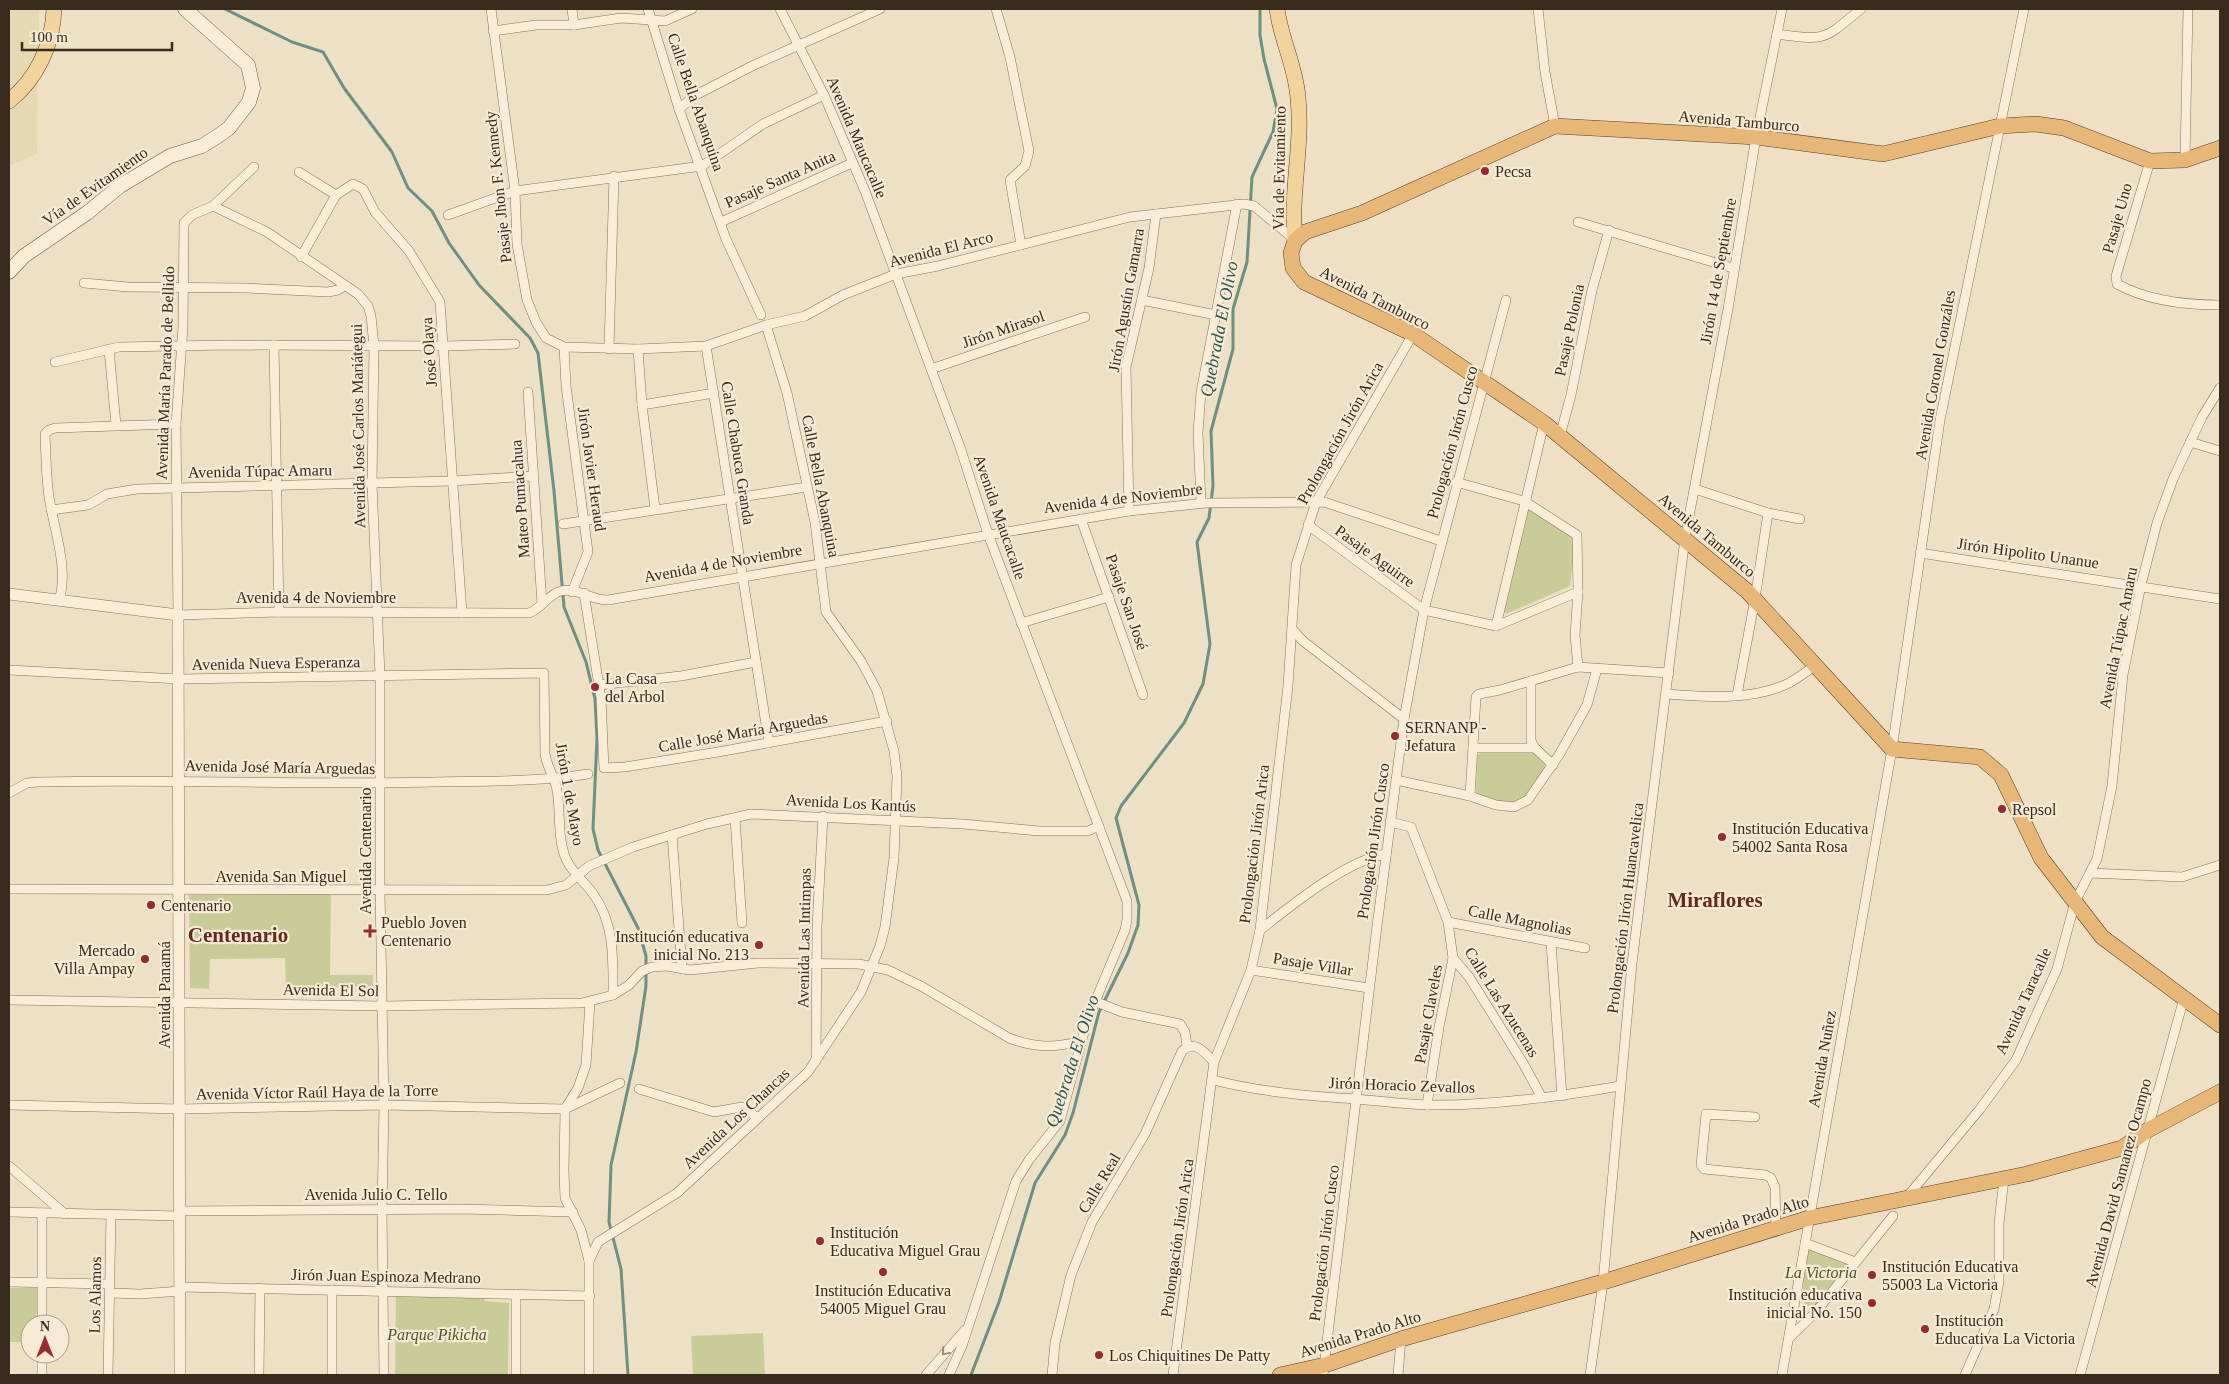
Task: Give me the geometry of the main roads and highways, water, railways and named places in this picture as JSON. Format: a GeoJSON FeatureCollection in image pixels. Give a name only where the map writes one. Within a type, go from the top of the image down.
{"type":"FeatureCollection","features":[{"type":"Feature","properties":{"kind":"highway","name":"Avenida Tamburco"},"geometry":{"type":"LineString","coordinates":[[2220,148],[2185,160],[2150,161],[2064,128],[2036,124],[2000,126],[1883,154],[1756,137],[1555,126],[1362,212],[1305,232],[1295,240],[1291,253],[1293,268],[1304,282],[1413,334],[1544,423],[1685,538],[1755,599],[1892,749],[1980,757],[2001,775],[2042,858],[2102,937],[2220,1024]]}},
{"type":"Feature","properties":{"kind":"highway","name":"Avenida Prado Alto"},"geometry":{"type":"LineString","coordinates":[[1280,1375],[1324,1370],[1401,1340],[1603,1282],[1809,1218],[2004,1179],[2122,1148],[2148,1130],[2220,1092]]}},
{"type":"Feature","properties":{"kind":"main road"},"geometry":{"type":"LineString","coordinates":[[9,101],[25,85],[43,57],[53,32],[54,9]]}},
{"type":"Feature","properties":{"kind":"main road","name":"Vía de Evitamiento"},"geometry":{"type":"LineString","coordinates":[[9,272],[24,256],[87,213],[120,186],[170,156],[202,146],[229,128],[249,102],[253,88],[248,65],[185,9]]}},
{"type":"Feature","properties":{"kind":"main road","name":"Vía de Evitamiento"},"geometry":{"type":"LineString","coordinates":[[1278,9],[1282,40],[1293,66],[1298,97],[1299,135],[1293,197],[1295,240]]}},
{"type":"Feature","properties":{"kind":"waterway"},"geometry":{"type":"LineString","coordinates":[[225,9],[292,42],[323,52],[344,88],[392,152],[408,188],[432,211],[449,243],[479,285],[530,338],[538,353],[554,491],[564,607],[586,662],[595,699],[597,738],[593,829],[598,850],[638,928],[646,956],[646,986],[636,1052],[611,1165],[609,1222],[621,1269],[628,1375]]}},
{"type":"Feature","properties":{"kind":"waterway","name":"Quebrada El Olivo"},"geometry":{"type":"LineString","coordinates":[[971,1375],[999,1302],[1035,1183],[1065,1135],[1073,1113],[1099,1012],[1128,953],[1138,925],[1139,905],[1116,818],[1121,806],[1184,723],[1203,684],[1210,644],[1197,542],[1209,518],[1213,486],[1211,431],[1233,349],[1233,309],[1247,262],[1252,177],[1273,132],[1277,109],[1264,59],[1260,35],[1260,9]]}},
{"type":"Feature","properties":{"kind":"place","name":"Pecsa"},"geometry":{"type":"Point","coordinates":[1485,171]}},
{"type":"Feature","properties":{"kind":"place","name":"La Casa del Arbol"},"geometry":{"type":"Point","coordinates":[595,687]}},
{"type":"Feature","properties":{"kind":"place","name":"SERNANP - Jefatura"},"geometry":{"type":"Point","coordinates":[1395,736]}},
{"type":"Feature","properties":{"kind":"place","name":"Repsol"},"geometry":{"type":"Point","coordinates":[2002,809]}},
{"type":"Feature","properties":{"kind":"place","name":"Institución Educativa 54002 Santa Rosa"},"geometry":{"type":"Point","coordinates":[1722,837]}},
{"type":"Feature","properties":{"kind":"place","name":"Centenario"},"geometry":{"type":"Point","coordinates":[151,905]}},
{"type":"Feature","properties":{"kind":"place","name":"Pueblo Joven Centenario"},"geometry":{"type":"Point","coordinates":[370,931]}},
{"type":"Feature","properties":{"kind":"place","name":"Institución educativa inicial No. 213"},"geometry":{"type":"Point","coordinates":[759,945]}},
{"type":"Feature","properties":{"kind":"place","name":"Mercado Villa Ampay"},"geometry":{"type":"Point","coordinates":[145,959]}},
{"type":"Feature","properties":{"kind":"place","name":"Institución Educativa Miguel Grau"},"geometry":{"type":"Point","coordinates":[820,1241]}},
{"type":"Feature","properties":{"kind":"place","name":"Institución Educativa 54005 Miguel Grau"},"geometry":{"type":"Point","coordinates":[883,1272]}},
{"type":"Feature","properties":{"kind":"place","name":"Institución Educativa 55003 La Victoria"},"geometry":{"type":"Point","coordinates":[1872,1275]}},
{"type":"Feature","properties":{"kind":"place","name":"Institución educativa inicial No. 150"},"geometry":{"type":"Point","coordinates":[1872,1303]}},
{"type":"Feature","properties":{"kind":"place","name":"Institución Educativa La Victoria"},"geometry":{"type":"Point","coordinates":[1925,1329]}},
{"type":"Feature","properties":{"kind":"place","name":"Los Chiquitines De Patty"},"geometry":{"type":"Point","coordinates":[1099,1355]}},
{"type":"Feature","properties":{"kind":"district","name":"Miraflores"},"geometry":{"type":"Point","coordinates":[1715,900]}},
{"type":"Feature","properties":{"kind":"district","name":"Centenario"},"geometry":{"type":"Point","coordinates":[238,935]}},
{"type":"Feature","properties":{"kind":"park label","name":"La Victoria"},"geometry":{"type":"Point","coordinates":[1821,1272]}},
{"type":"Feature","properties":{"kind":"park label","name":"Parque Pikicha"},"geometry":{"type":"Point","coordinates":[437,1334]}}]}
